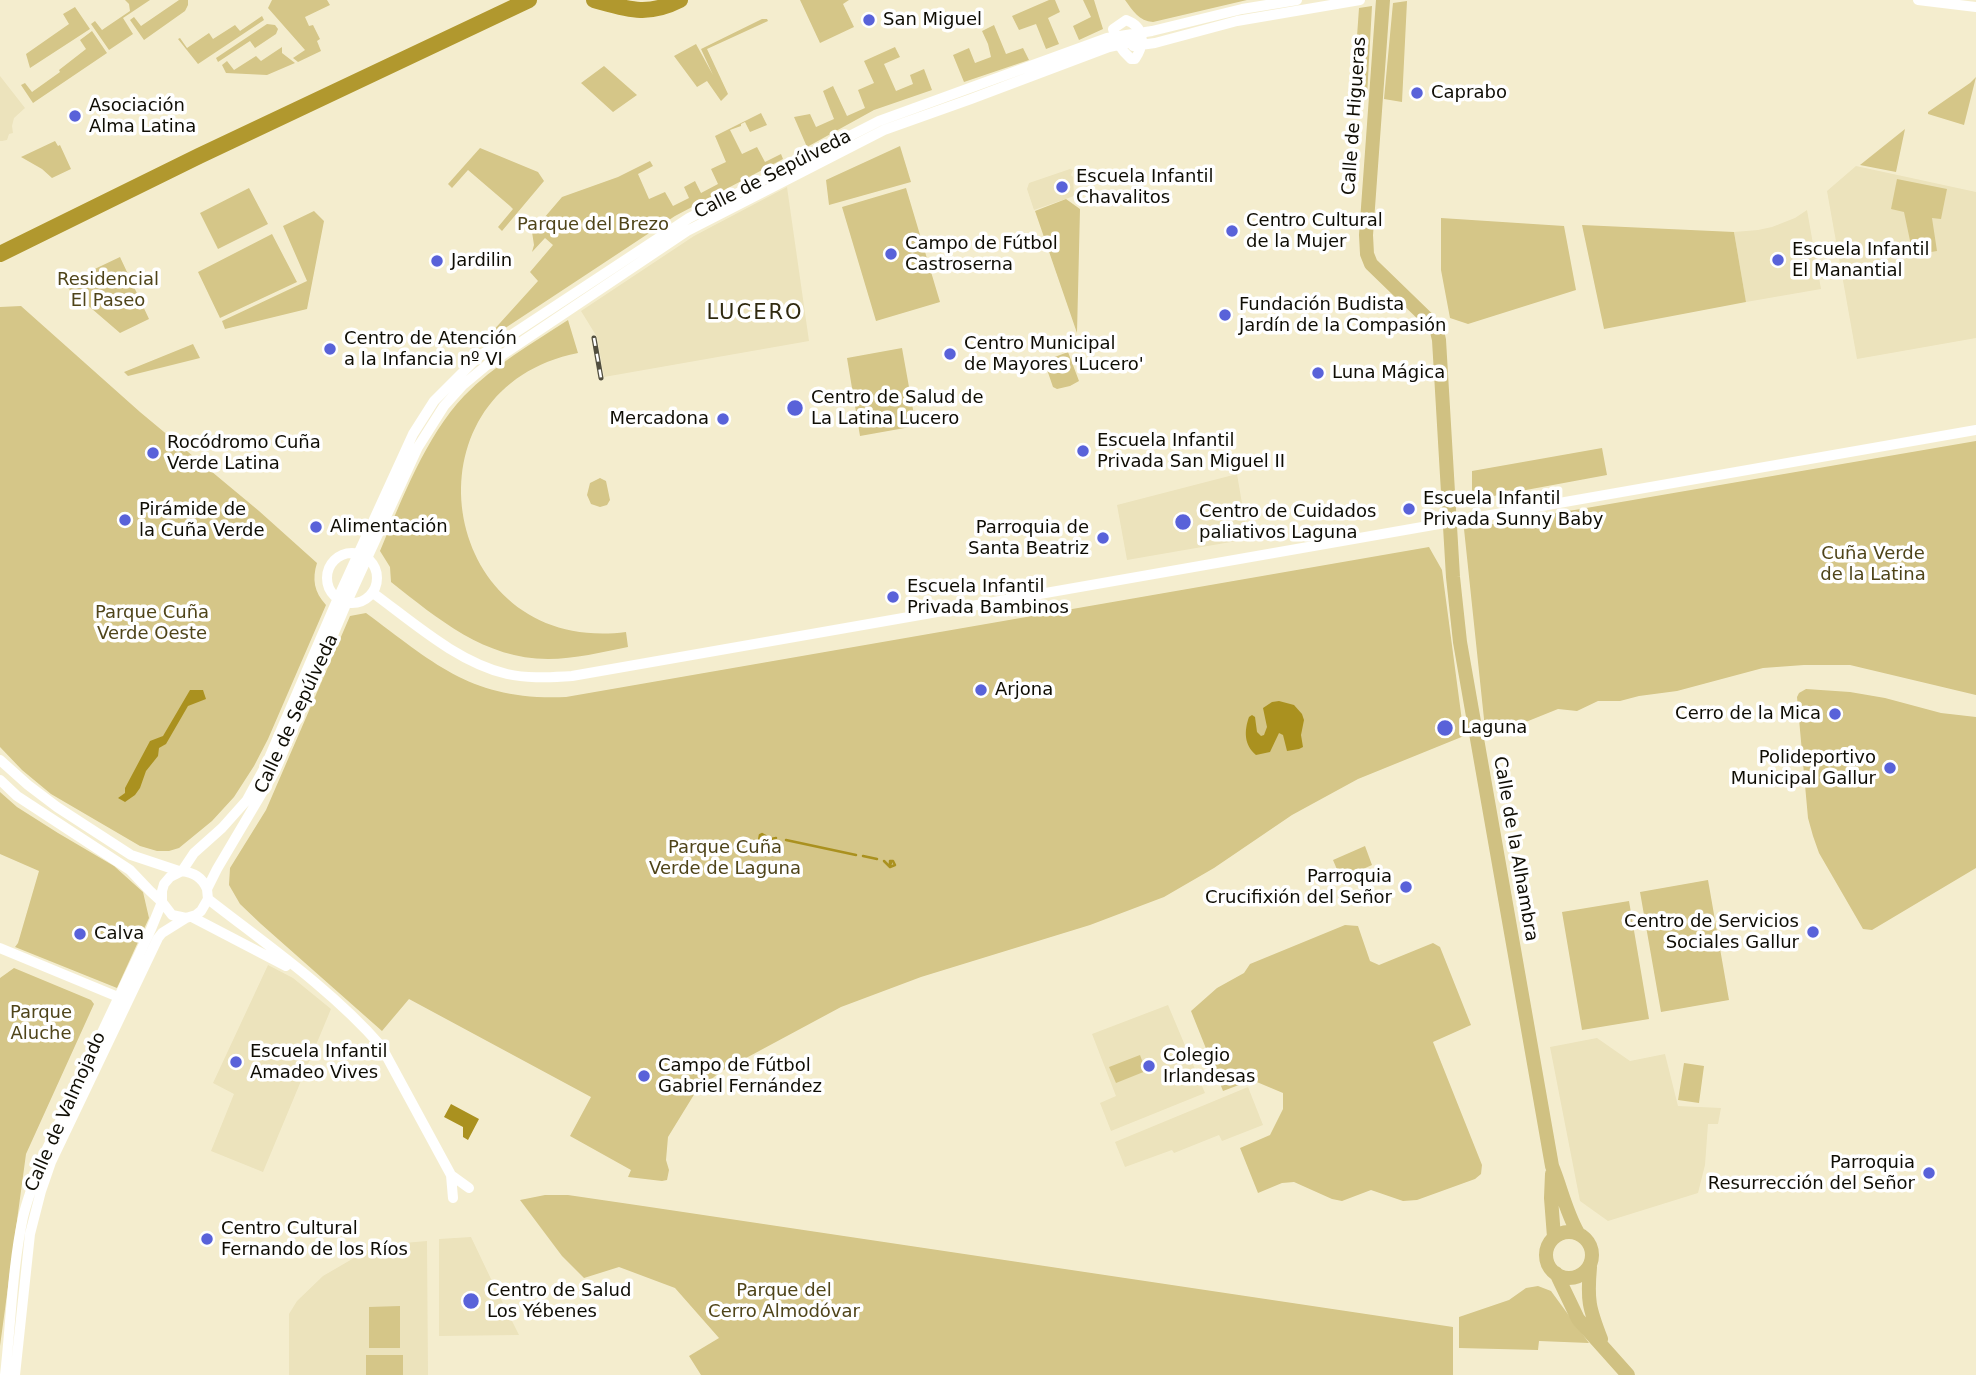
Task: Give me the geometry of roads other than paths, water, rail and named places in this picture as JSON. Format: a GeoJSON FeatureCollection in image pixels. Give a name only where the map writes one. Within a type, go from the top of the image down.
{"type":"FeatureCollection","features":[{"type":"Feature","properties":{"kind":"highway"},"geometry":{"type":"LineString","coordinates":[[0,245],[507,0]]}},
{"type":"Feature","properties":{"kind":"highway"},"geometry":{"type":"LineString","coordinates":[[0,254],[528,0]]}},
{"type":"Feature","properties":{"kind":"highway"},"geometry":{"type":"LineString","coordinates":[[594,0],[636,11],[665,7],[680,0]]}},
{"type":"Feature","properties":{"kind":"main road","name":"Calle de Higueras"},"geometry":{"type":"LineString","coordinates":[[1384,0],[1366,235],[1367,254],[1371,264],[1436,327]]}},
{"type":"Feature","properties":{"kind":"main road","name":"Calle de la Alhambra"},"geometry":{"type":"LineString","coordinates":[[1436,327],[1460,642],[1552,1166],[1567,1213],[1578,1233]]}},
{"type":"Feature","properties":{"kind":"main road","name":"Calle de la Alhambra"},"geometry":{"type":"LineString","coordinates":[[1552,1166],[1551,1198],[1555,1237]]}},
{"type":"Feature","properties":{"kind":"main road"},"geometry":{"type":"LineString","coordinates":[[1590,1267],[1574,1278],[1556,1273],[1547,1260],[1549,1243],[1566,1232],[1578,1233],[1588,1241],[1593,1256],[1587,1293],[1588,1304],[1605,1350]]}},
{"type":"Feature","properties":{"kind":"main road"},"geometry":{"type":"LineString","coordinates":[[1556,1273],[1578,1319],[1628,1375]]}},
{"type":"Feature","properties":{"kind":"street","name":"Calle de Sepúlveda"},"geometry":{"type":"LineString","coordinates":[[1141,39],[1242,9],[1297,0]]}},
{"type":"Feature","properties":{"kind":"street","name":"Calle de Sepúlveda"},"geometry":{"type":"LineString","coordinates":[[184,872],[194,853],[222,828],[247,800],[363,556],[413,434],[434,401],[478,357],[689,218],[879,121],[1107,38],[1117,41],[1141,39],[1360,0]]}},
{"type":"Feature","properties":{"kind":"street"},"geometry":{"type":"LineString","coordinates":[[1917,0],[1976,7]]}},
{"type":"Feature","properties":{"kind":"street","name":"Calle de Sepúlveda"},"geometry":{"type":"LineString","coordinates":[[1117,41],[1112,29],[1126,20],[1133,22],[1141,39]]}},
{"type":"Feature","properties":{"kind":"street"},"geometry":{"type":"LineString","coordinates":[[373,593],[449,649],[467,659],[506,674],[539,678],[572,676],[1976,430]]}},
{"type":"Feature","properties":{"kind":"street"},"geometry":{"type":"LineString","coordinates":[[350,553],[363,556],[374,566],[377,574],[373,593],[358,603],[342,600],[329,587],[327,578],[333,562],[350,553]]}},
{"type":"Feature","properties":{"kind":"street","name":"Calle de Sepúlveda"},"geometry":{"type":"LineString","coordinates":[[207,894],[230,845],[275,771],[342,600]]}},
{"type":"Feature","properties":{"kind":"street"},"geometry":{"type":"LineString","coordinates":[[0,760],[57,807],[131,855],[204,881],[207,894],[201,911],[189,917]]}},
{"type":"Feature","properties":{"kind":"street"},"geometry":{"type":"LineString","coordinates":[[0,780],[17,796],[130,870],[172,915],[189,917],[256,949],[309,979]]}},
{"type":"Feature","properties":{"kind":"street"},"geometry":{"type":"LineString","coordinates":[[162,902],[164,884],[170,877],[184,872]]}},
{"type":"Feature","properties":{"kind":"street"},"geometry":{"type":"LineString","coordinates":[[207,894],[342,1006],[381,1046],[451,1175],[453,1198]]}},
{"type":"Feature","properties":{"kind":"street","name":"Calle de Valmojado"},"geometry":{"type":"LineString","coordinates":[[15,1375],[30,1234],[41,1191],[51,1162],[119,1019],[123,1000],[162,902]]}},
{"type":"Feature","properties":{"kind":"street","name":"Calle de Valmojado"},"geometry":{"type":"LineString","coordinates":[[5,1375],[18,1249],[30,1194],[44,1155],[123,1000],[162,933],[189,917]]}},
{"type":"Feature","properties":{"kind":"street"},"geometry":{"type":"LineString","coordinates":[[0,948],[123,1000]]}},
{"type":"Feature","properties":{"kind":"street"},"geometry":{"type":"LineString","coordinates":[[451,1175],[469,1188]]}},
{"type":"Feature","properties":{"kind":"waterway"},"geometry":{"type":"LineString","coordinates":[[762,837],[764,840],[759,840],[762,834],[771,839],[776,838]]}},
{"type":"Feature","properties":{"kind":"waterway"},"geometry":{"type":"LineString","coordinates":[[786,840],[856,855]]}},
{"type":"Feature","properties":{"kind":"waterway"},"geometry":{"type":"LineString","coordinates":[[863,856],[877,859]]}},
{"type":"Feature","properties":{"kind":"waterway"},"geometry":{"type":"LineString","coordinates":[[884,861],[890,867],[895,865],[893,861],[890,861],[890,865],[891,863]]}},
{"type":"Feature","properties":{"kind":"railway"},"geometry":{"type":"LineString","coordinates":[[594,338],[601,378]]}},
{"type":"Feature","properties":{"kind":"place","name":"San Miguel"},"geometry":{"type":"Point","coordinates":[869,20]}},
{"type":"Feature","properties":{"kind":"place","name":"Caprabo"},"geometry":{"type":"Point","coordinates":[1417,93]}},
{"type":"Feature","properties":{"kind":"place","name":"Asociación Alma Latina"},"geometry":{"type":"Point","coordinates":[75,116]}},
{"type":"Feature","properties":{"kind":"place","name":"Escuela Infantil Chavalitos"},"geometry":{"type":"Point","coordinates":[1062,187]}},
{"type":"Feature","properties":{"kind":"place","name":"Centro Cultural de la Mujer"},"geometry":{"type":"Point","coordinates":[1232,231]}},
{"type":"Feature","properties":{"kind":"place","name":"Campo de Fútbol Castroserna"},"geometry":{"type":"Point","coordinates":[891,254]}},
{"type":"Feature","properties":{"kind":"place","name":"Escuela Infantil El Manantial"},"geometry":{"type":"Point","coordinates":[1778,260]}},
{"type":"Feature","properties":{"kind":"place","name":"Jardilin"},"geometry":{"type":"Point","coordinates":[437,261]}},
{"type":"Feature","properties":{"kind":"place","name":"Fundación Budista Jardín de la Compasión"},"geometry":{"type":"Point","coordinates":[1225,315]}},
{"type":"Feature","properties":{"kind":"place","name":"Centro de Atención a la Infancia nº VI"},"geometry":{"type":"Point","coordinates":[330,349]}},
{"type":"Feature","properties":{"kind":"place","name":"Centro Municipal de Mayores 'Lucero'"},"geometry":{"type":"Point","coordinates":[950,354]}},
{"type":"Feature","properties":{"kind":"place","name":"Luna Mágica"},"geometry":{"type":"Point","coordinates":[1318,373]}},
{"type":"Feature","properties":{"kind":"place","name":"Centro de Salud de La Latina Lucero"},"geometry":{"type":"Point","coordinates":[795,408]}},
{"type":"Feature","properties":{"kind":"place","name":"Mercadona"},"geometry":{"type":"Point","coordinates":[723,419]}},
{"type":"Feature","properties":{"kind":"place","name":"Escuela Infantil Privada San Miguel II"},"geometry":{"type":"Point","coordinates":[1083,451]}},
{"type":"Feature","properties":{"kind":"place","name":"Rocódromo Cuña Verde Latina"},"geometry":{"type":"Point","coordinates":[153,453]}},
{"type":"Feature","properties":{"kind":"place","name":"Escuela Infantil Privada Sunny Baby"},"geometry":{"type":"Point","coordinates":[1409,509]}},
{"type":"Feature","properties":{"kind":"place","name":"Pirámide de la Cuña Verde"},"geometry":{"type":"Point","coordinates":[125,520]}},
{"type":"Feature","properties":{"kind":"place","name":"Centro de Cuidados paliativos Laguna"},"geometry":{"type":"Point","coordinates":[1183,522]}},
{"type":"Feature","properties":{"kind":"place","name":"Alimentación"},"geometry":{"type":"Point","coordinates":[316,527]}},
{"type":"Feature","properties":{"kind":"place","name":"Parroquia de Santa Beatriz"},"geometry":{"type":"Point","coordinates":[1103,538]}},
{"type":"Feature","properties":{"kind":"place","name":"Escuela Infantil Privada Bambinos"},"geometry":{"type":"Point","coordinates":[893,597]}},
{"type":"Feature","properties":{"kind":"place","name":"Arjona"},"geometry":{"type":"Point","coordinates":[981,690]}},
{"type":"Feature","properties":{"kind":"place","name":"Cerro de la Mica"},"geometry":{"type":"Point","coordinates":[1835,714]}},
{"type":"Feature","properties":{"kind":"place","name":"Laguna"},"geometry":{"type":"Point","coordinates":[1445,728]}},
{"type":"Feature","properties":{"kind":"place","name":"Polideportivo Municipal Gallur"},"geometry":{"type":"Point","coordinates":[1890,768]}},
{"type":"Feature","properties":{"kind":"place","name":"Parroquia Crucifixión del Señor"},"geometry":{"type":"Point","coordinates":[1406,887]}},
{"type":"Feature","properties":{"kind":"place","name":"Centro de Servicios Sociales Gallur"},"geometry":{"type":"Point","coordinates":[1813,932]}},
{"type":"Feature","properties":{"kind":"place","name":"Calva"},"geometry":{"type":"Point","coordinates":[80,934]}},
{"type":"Feature","properties":{"kind":"place","name":"Escuela Infantil Amadeo Vives"},"geometry":{"type":"Point","coordinates":[236,1062]}},
{"type":"Feature","properties":{"kind":"place","name":"Colegio Irlandesas"},"geometry":{"type":"Point","coordinates":[1149,1066]}},
{"type":"Feature","properties":{"kind":"place","name":"Campo de Fútbol Gabriel Fernández"},"geometry":{"type":"Point","coordinates":[644,1076]}},
{"type":"Feature","properties":{"kind":"place","name":"Parroquia Resurrección del Señor"},"geometry":{"type":"Point","coordinates":[1929,1173]}},
{"type":"Feature","properties":{"kind":"place","name":"Centro Cultural Fernando de los Ríos"},"geometry":{"type":"Point","coordinates":[207,1239]}},
{"type":"Feature","properties":{"kind":"place","name":"Centro de Salud Los Yébenes"},"geometry":{"type":"Point","coordinates":[471,1301]}},
{"type":"Feature","properties":{"kind":"district","name":"LUCERO"},"geometry":{"type":"Point","coordinates":[755,314]}},
{"type":"Feature","properties":{"kind":"park label","name":"Parque del Brezo"},"geometry":{"type":"Point","coordinates":[593,225]}},
{"type":"Feature","properties":{"kind":"park label","name":"Residencial El Paseo"},"geometry":{"type":"Point","coordinates":[108,290]}},
{"type":"Feature","properties":{"kind":"park label","name":"Cuña Verde de la Latina"},"geometry":{"type":"Point","coordinates":[1873,564]}},
{"type":"Feature","properties":{"kind":"park label","name":"Parque Cuña Verde Oeste"},"geometry":{"type":"Point","coordinates":[152,623]}},
{"type":"Feature","properties":{"kind":"park label","name":"Parque Cuña Verde de Laguna"},"geometry":{"type":"Point","coordinates":[725,858]}},
{"type":"Feature","properties":{"kind":"park label","name":"Parque Aluche"},"geometry":{"type":"Point","coordinates":[41,1023]}},
{"type":"Feature","properties":{"kind":"park label","name":"Parque del Cerro Almodóvar"},"geometry":{"type":"Point","coordinates":[784,1301]}}]}
